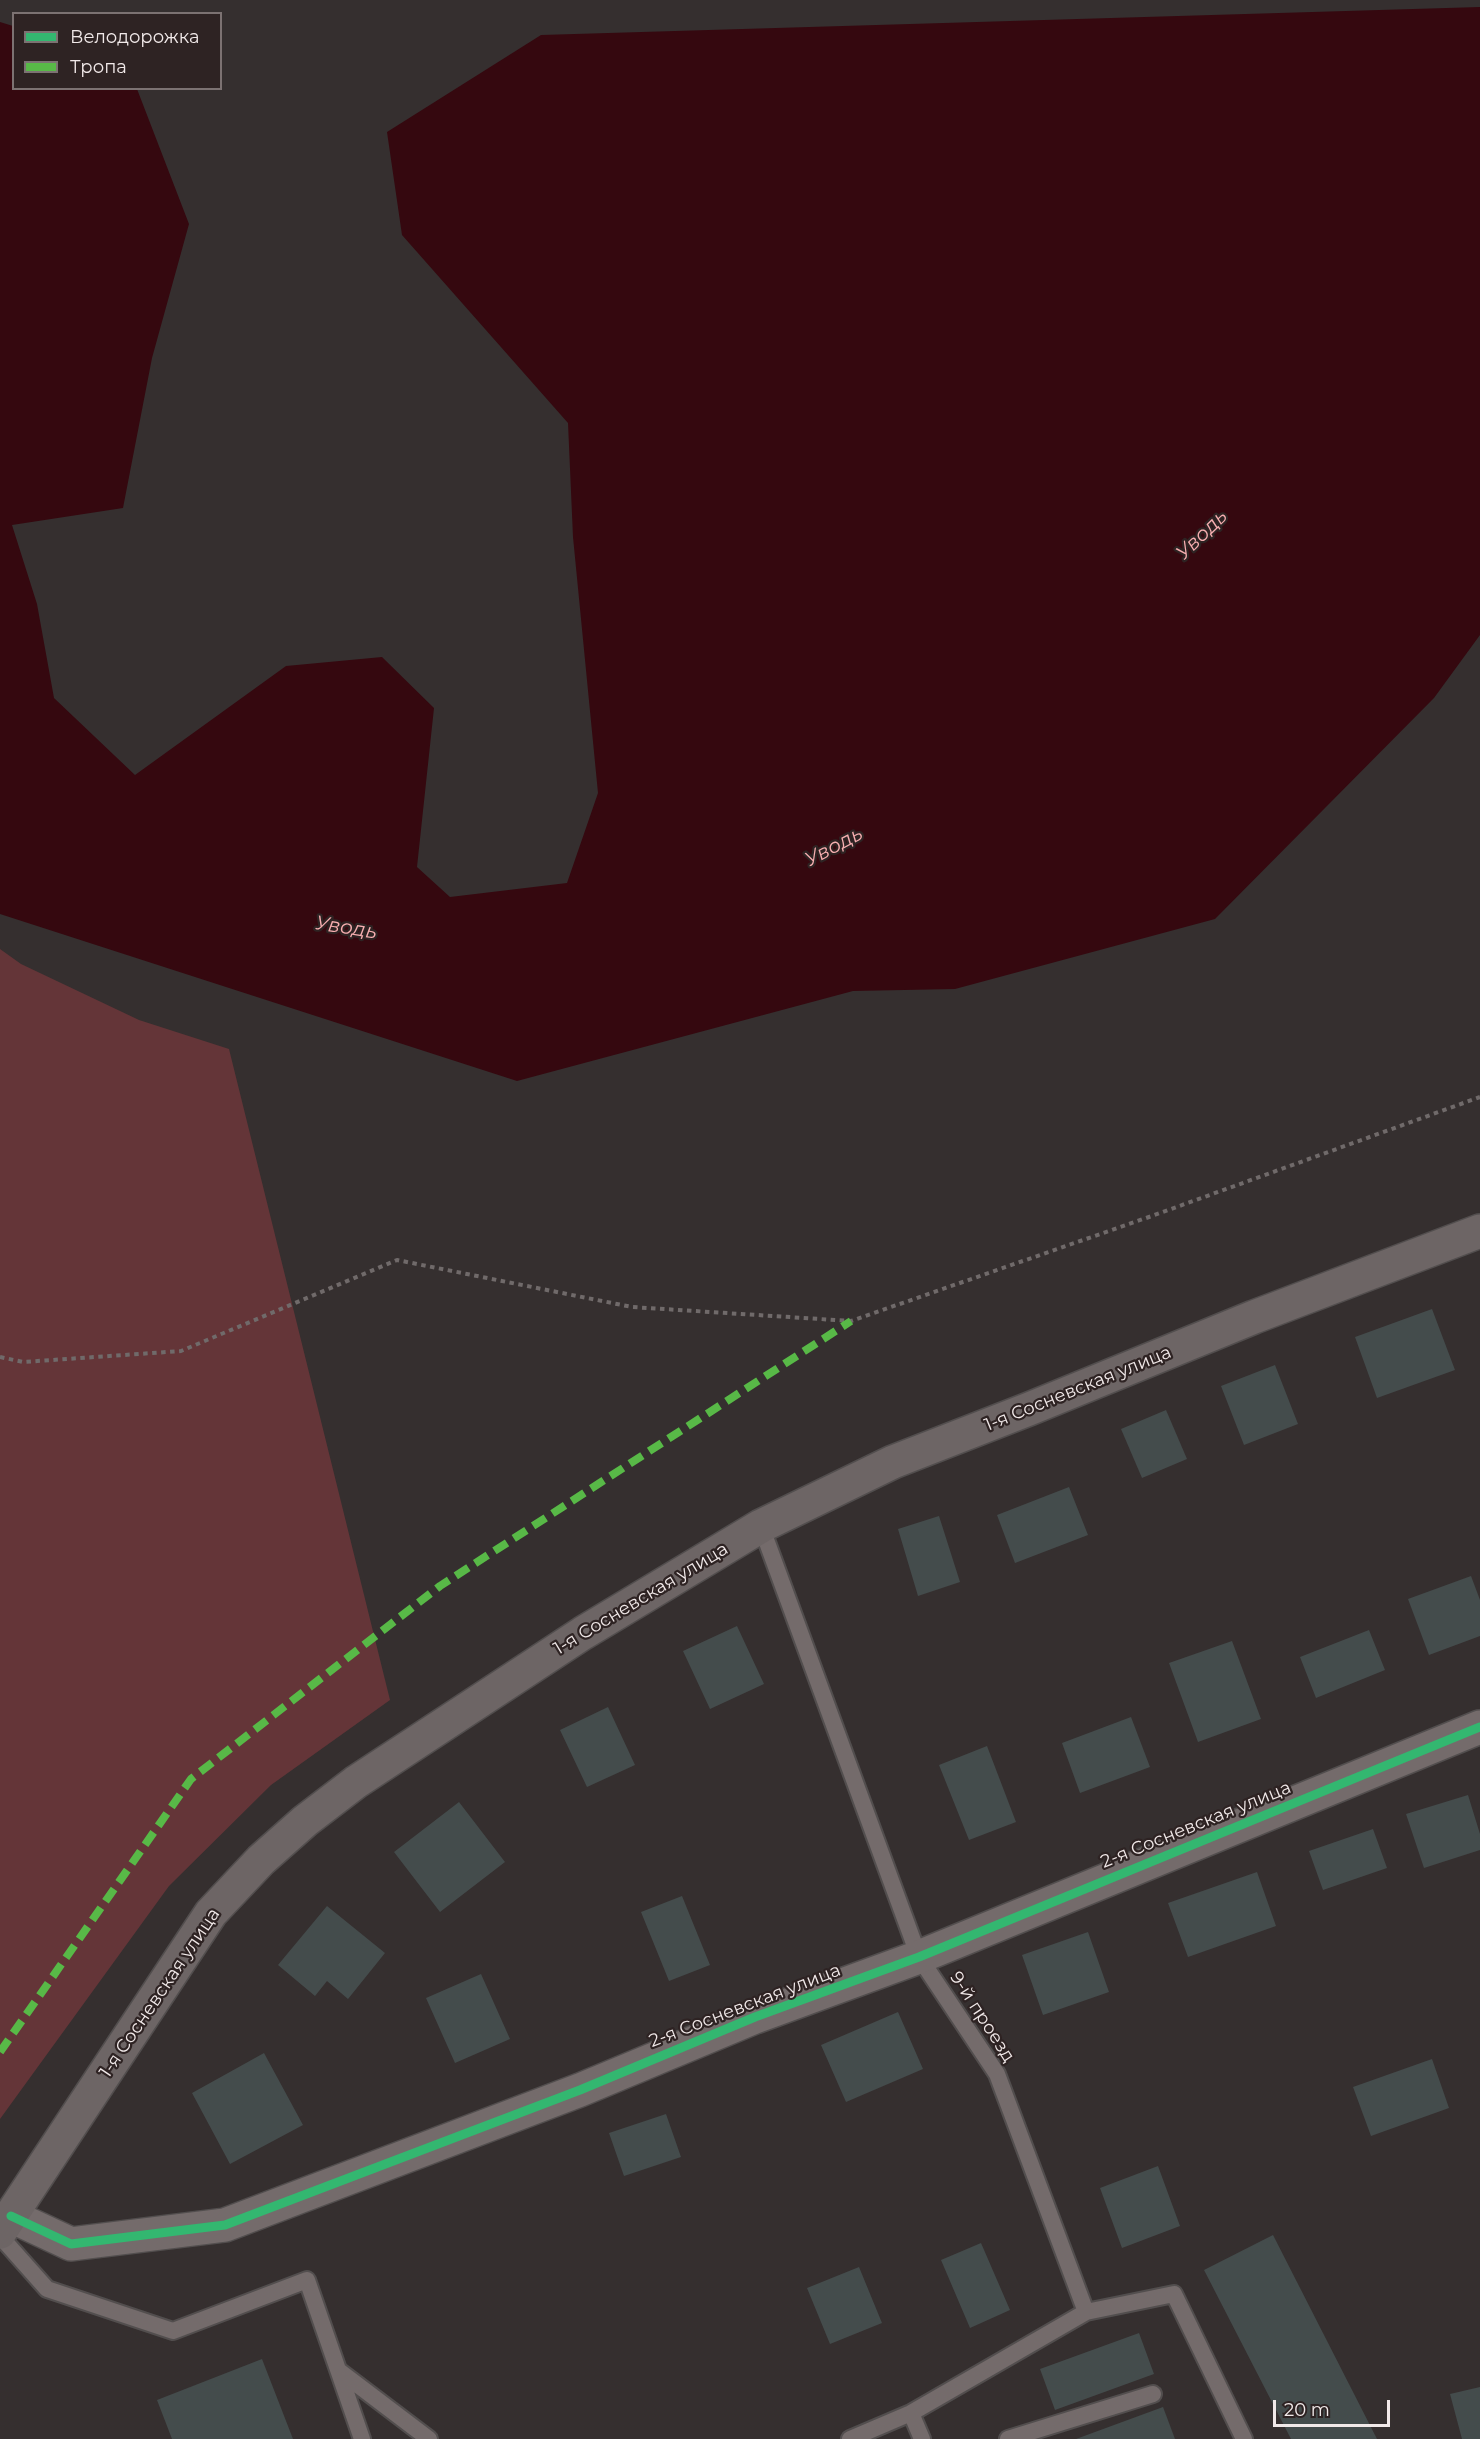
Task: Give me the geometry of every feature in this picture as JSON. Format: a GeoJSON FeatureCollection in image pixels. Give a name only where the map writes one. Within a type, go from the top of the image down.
{"type":"FeatureCollection","features":[{"type":"Feature","properties":{"kind":"main road","name":"1-я Сосневская улица"},"geometry":{"type":"LineString","coordinates":[[4,2228],[211,1913],[261,1860],[304,1821],[356,1782],[583,1633],[761,1526],[893,1462],[1029,1410],[1254,1317],[1480,1231]]}},
{"type":"Feature","properties":{"kind":"street","name":"2-я Сосневская улица"},"geometry":{"type":"LineString","coordinates":[[4,2228],[71,2244],[225,2224],[580,2090],[755,2017],[919,1957],[1480,1727]]}},
{"type":"Feature","properties":{"kind":"lane","name":"9-й проезд"},"geometry":{"type":"LineString","coordinates":[[761,1526],[919,1957],[997,2074],[1086,2313]]}},
{"type":"Feature","properties":{"kind":"lane"},"geometry":{"type":"LineString","coordinates":[[4,2228],[47,2289],[173,2331],[307,2280],[362,2439]]}},
{"type":"Feature","properties":{"kind":"lane"},"geometry":{"type":"LineString","coordinates":[[850,2439],[911,2413],[1086,2313],[1174,2294],[1244,2439]]}},
{"type":"Feature","properties":{"kind":"lane"},"geometry":{"type":"LineString","coordinates":[[338,2370],[429,2439]]}},
{"type":"Feature","properties":{"kind":"lane"},"geometry":{"type":"LineString","coordinates":[[1008,2439],[1153,2394]]}},
{"type":"Feature","properties":{"kind":"lane"},"geometry":{"type":"LineString","coordinates":[[911,2413],[922,2439]]}},
{"type":"Feature","properties":{"kind":"path"},"geometry":{"type":"LineString","coordinates":[[0,1357],[22,1362],[181,1351],[397,1260],[632,1307],[851,1321],[1160,1213],[1480,1097]]}},
{"type":"Feature","properties":{"kind":"shaded area"},"geometry":{"type":"Polygon","coordinates":[[[0,949],[21,964],[139,1020],[229,1049],[390,1700],[271,1785],[169,1886],[0,2119],[0,949]]]}},
{"type":"Feature","properties":{"kind":"water","name":"Уводь"},"geometry":{"type":"Polygon","coordinates":[[[1480,7],[1480,635],[1434,698],[1215,919],[955,989],[853,991],[517,1081],[0,914],[0,22],[12,26],[12,90],[137,90],[189,224],[152,358],[123,508],[12,525],[37,604],[54,698],[135,775],[286,666],[382,657],[434,708],[417,867],[450,897],[567,883],[598,793],[573,537],[568,423],[402,235],[387,132],[541,35],[1480,7]]]}},
{"type":"Feature","properties":{"kind":"building"},"geometry":{"type":"Polygon","coordinates":[[[1432,1309],[1455,1370],[1377,1398],[1355,1337],[1432,1309]]]}},
{"type":"Feature","properties":{"kind":"building"},"geometry":{"type":"Polygon","coordinates":[[[1275,1365],[1298,1424],[1244,1445],[1221,1386],[1275,1365]]]}},
{"type":"Feature","properties":{"kind":"building"},"geometry":{"type":"Polygon","coordinates":[[[1166,1410],[1187,1459],[1142,1478],[1121,1429],[1166,1410]]]}},
{"type":"Feature","properties":{"kind":"building"},"geometry":{"type":"Polygon","coordinates":[[[1069,1487],[1088,1535],[1015,1563],[997,1515],[1069,1487]]]}},
{"type":"Feature","properties":{"kind":"building"},"geometry":{"type":"Polygon","coordinates":[[[939,1516],[960,1582],[918,1596],[898,1529],[939,1516]]]}},
{"type":"Feature","properties":{"kind":"building"},"geometry":{"type":"Polygon","coordinates":[[[1471,1576],[1480,1600],[1480,1636],[1429,1655],[1408,1599],[1471,1576]]]}},
{"type":"Feature","properties":{"kind":"building"},"geometry":{"type":"Polygon","coordinates":[[[737,1626],[764,1684],[710,1709],[683,1651],[737,1626]]]}},
{"type":"Feature","properties":{"kind":"building"},"geometry":{"type":"Polygon","coordinates":[[[1369,1630],[1385,1670],[1316,1698],[1300,1657],[1369,1630]]]}},
{"type":"Feature","properties":{"kind":"building"},"geometry":{"type":"Polygon","coordinates":[[[1232,1641],[1261,1719],[1198,1742],[1169,1663],[1232,1641]]]}},
{"type":"Feature","properties":{"kind":"building"},"geometry":{"type":"Polygon","coordinates":[[[608,1707],[635,1765],[587,1787],[560,1730],[608,1707]]]}},
{"type":"Feature","properties":{"kind":"building"},"geometry":{"type":"Polygon","coordinates":[[[1131,1717],[1150,1767],[1080,1793],[1062,1743],[1131,1717]]]}},
{"type":"Feature","properties":{"kind":"building"},"geometry":{"type":"Polygon","coordinates":[[[987,1746],[1016,1822],[969,1840],[939,1765],[987,1746]]]}},
{"type":"Feature","properties":{"kind":"building"},"geometry":{"type":"Polygon","coordinates":[[[1468,1795],[1480,1834],[1480,1850],[1424,1868],[1406,1814],[1468,1795]]]}},
{"type":"Feature","properties":{"kind":"building"},"geometry":{"type":"Polygon","coordinates":[[[459,1802],[505,1862],[440,1912],[394,1852],[459,1802]]]}},
{"type":"Feature","properties":{"kind":"building"},"geometry":{"type":"Polygon","coordinates":[[[1373,1829],[1387,1868],[1323,1890],[1309,1851],[1373,1829]]]}},
{"type":"Feature","properties":{"kind":"building"},"geometry":{"type":"Polygon","coordinates":[[[1257,1872],[1276,1926],[1188,1957],[1168,1903],[1257,1872]]]}},
{"type":"Feature","properties":{"kind":"building"},"geometry":{"type":"Polygon","coordinates":[[[682,1896],[710,1965],[669,1981],[641,1912],[682,1896]]]}},
{"type":"Feature","properties":{"kind":"building"},"geometry":{"type":"Polygon","coordinates":[[[327,1906],[385,1953],[348,1999],[327,1981],[315,1996],[278,1965],[327,1906]]]}},
{"type":"Feature","properties":{"kind":"building"},"geometry":{"type":"Polygon","coordinates":[[[1088,1932],[1109,1992],[1043,2015],[1022,1955],[1088,1932]]]}},
{"type":"Feature","properties":{"kind":"building"},"geometry":{"type":"Polygon","coordinates":[[[481,1974],[510,2039],[455,2063],[426,1998],[481,1974]]]}},
{"type":"Feature","properties":{"kind":"building"},"geometry":{"type":"Polygon","coordinates":[[[898,2012],[923,2069],[846,2102],[821,2045],[898,2012]]]}},
{"type":"Feature","properties":{"kind":"building"},"geometry":{"type":"Polygon","coordinates":[[[264,2053],[303,2125],[230,2164],[192,2093],[264,2053]]]}},
{"type":"Feature","properties":{"kind":"building"},"geometry":{"type":"Polygon","coordinates":[[[1432,2059],[1449,2108],[1371,2136],[1353,2087],[1432,2059]]]}},
{"type":"Feature","properties":{"kind":"building"},"geometry":{"type":"Polygon","coordinates":[[[666,2114],[681,2157],[624,2176],[609,2133],[666,2114]]]}},
{"type":"Feature","properties":{"kind":"building"},"geometry":{"type":"Polygon","coordinates":[[[1158,2166],[1180,2226],[1122,2248],[1100,2188],[1158,2166]]]}},
{"type":"Feature","properties":{"kind":"building"},"geometry":{"type":"Polygon","coordinates":[[[1273,2235],[1377,2439],[1291,2439],[1204,2270],[1273,2235]]]}},
{"type":"Feature","properties":{"kind":"building"},"geometry":{"type":"Polygon","coordinates":[[[981,2243],[1010,2310],[970,2328],[941,2260],[981,2243]]]}},
{"type":"Feature","properties":{"kind":"building"},"geometry":{"type":"Polygon","coordinates":[[[859,2267],[882,2323],[830,2344],[807,2288],[859,2267]]]}},
{"type":"Feature","properties":{"kind":"building"},"geometry":{"type":"Polygon","coordinates":[[[1139,2333],[1154,2374],[1055,2410],[1040,2369],[1139,2333]]]}},
{"type":"Feature","properties":{"kind":"building"},"geometry":{"type":"Polygon","coordinates":[[[262,2359],[293,2439],[172,2439],[157,2400],[262,2359]]]}},
{"type":"Feature","properties":{"kind":"building"},"geometry":{"type":"Polygon","coordinates":[[[1480,2387],[1480,2439],[1462,2439],[1450,2394],[1480,2387]]]}},
{"type":"Feature","properties":{"kind":"building"},"geometry":{"type":"Polygon","coordinates":[[[1163,2407],[1175,2439],[1076,2439],[1163,2407]]]}},
{"type":"Feature","properties":{"kind":"marked path"},"geometry":{"type":"LineString","coordinates":[[0,2052],[191,1779],[440,1586],[851,1321]]}},
{"type":"Feature","properties":{"kind":"cycle path"},"geometry":{"type":"LineString","coordinates":[[11,2216],[71,2244],[225,2225],[580,2090],[755,2017],[919,1957],[1480,1727]]}}]}
